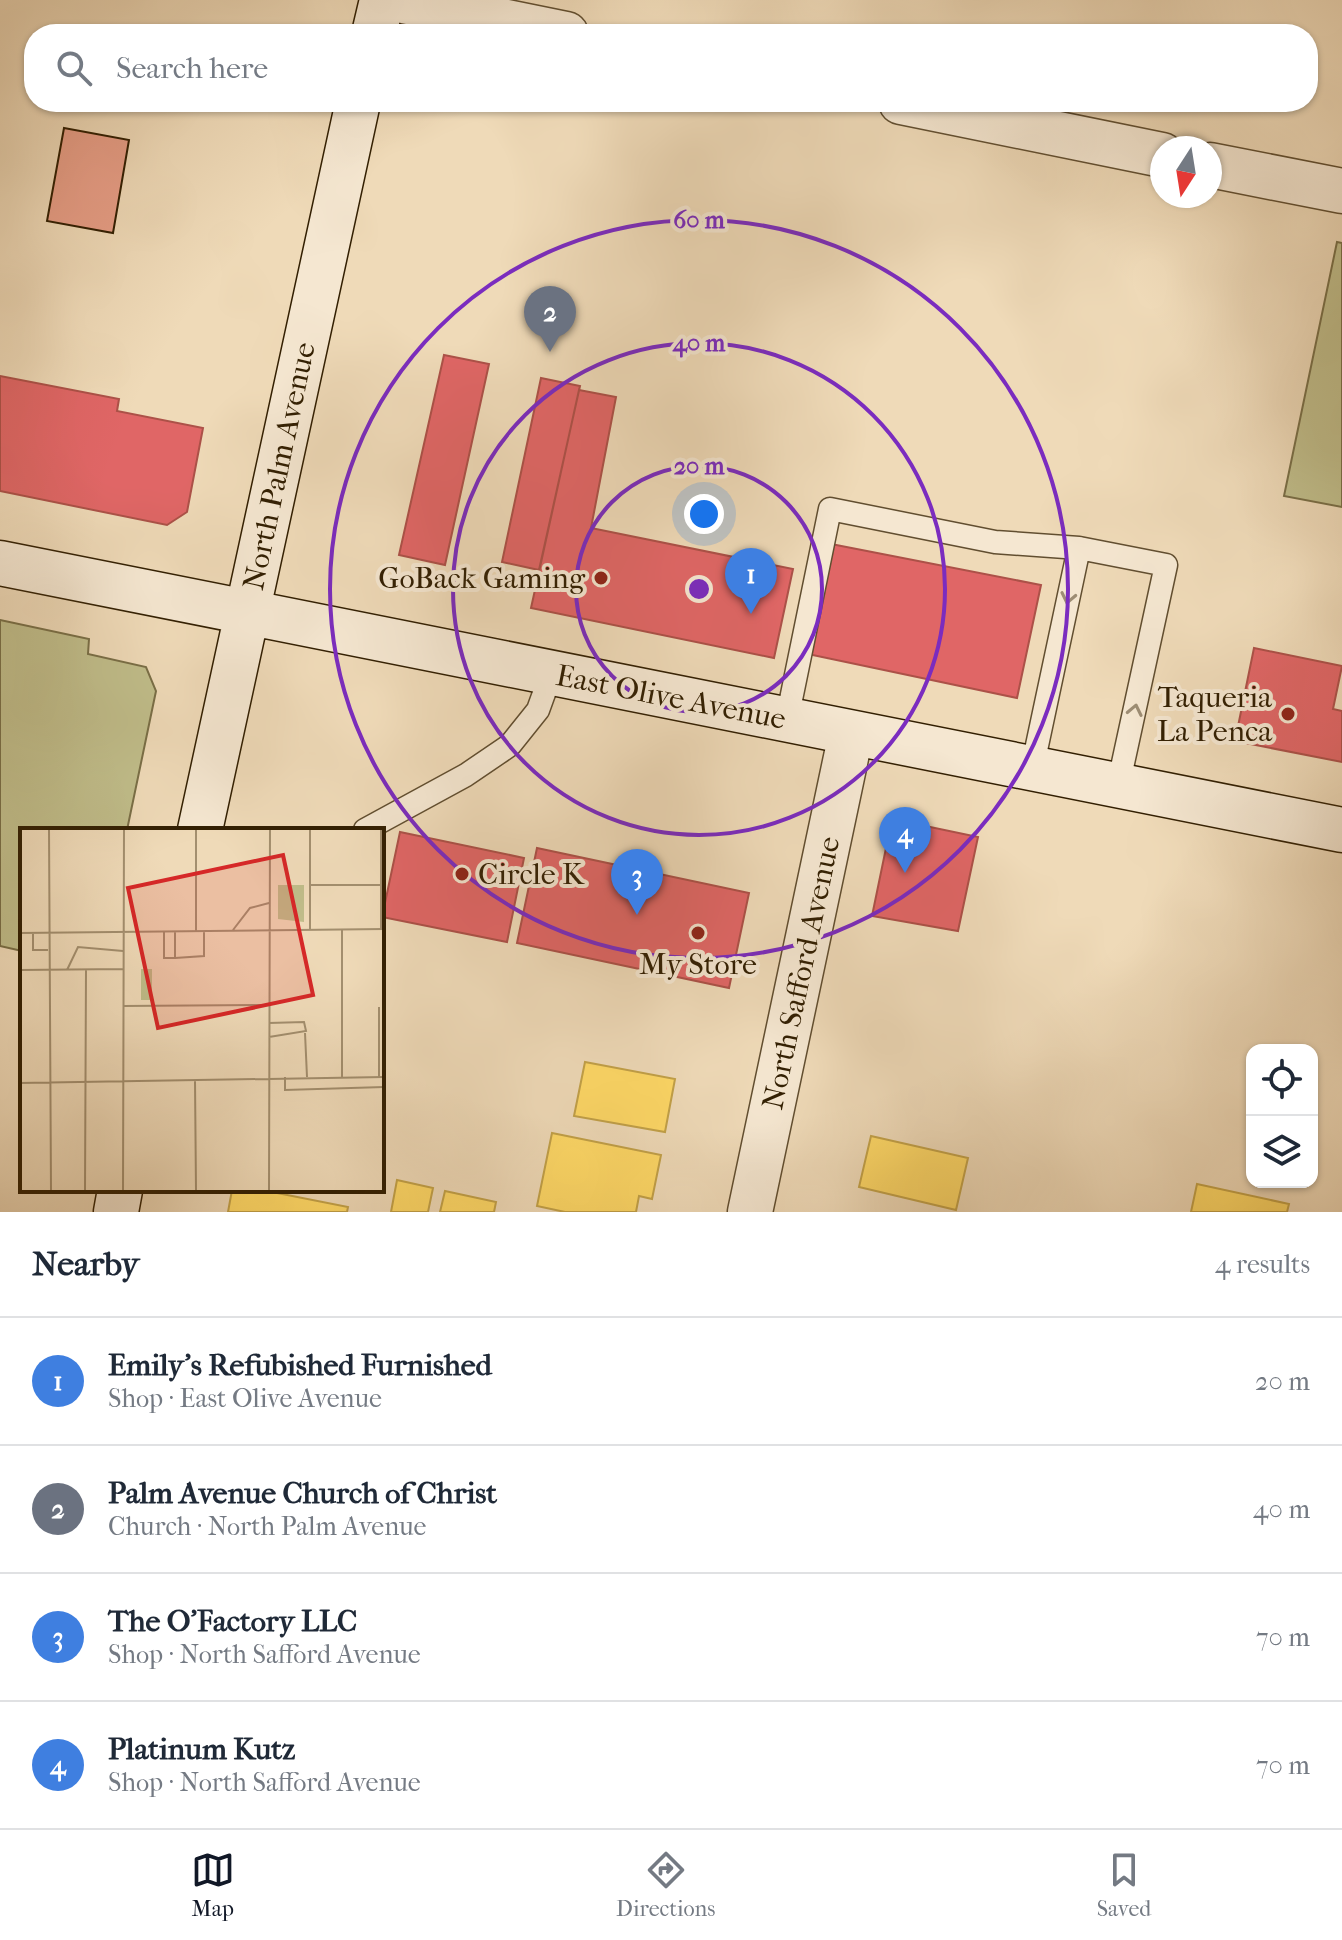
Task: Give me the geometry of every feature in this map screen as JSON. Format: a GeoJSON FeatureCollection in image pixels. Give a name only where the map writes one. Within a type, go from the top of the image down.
{"type":"FeatureCollection","features":[{"type":"Feature","properties":{"kind":"main road"},"geometry":{"type":"LineString","coordinates":[[376,24],[382,0]]}},
{"type":"Feature","properties":{"kind":"main road"},"geometry":{"type":"LineString","coordinates":[[398,0],[517,24]]}},
{"type":"Feature","properties":{"kind":"main road","name":"North Palm Avenue"},"geometry":{"type":"LineString","coordinates":[[200,828],[356,112]]}},
{"type":"Feature","properties":{"kind":"main road"},"geometry":{"type":"LineString","coordinates":[[950,112],[1150,153]]}},
{"type":"Feature","properties":{"kind":"main road"},"geometry":{"type":"LineString","coordinates":[[1222,167],[1342,191]]}},
{"type":"Feature","properties":{"kind":"main road","name":"East Olive Avenue"},"geometry":{"type":"LineString","coordinates":[[0,563],[1342,830]]}},
{"type":"Feature","properties":{"kind":"main road","name":"North Safford Avenue"},"geometry":{"type":"LineString","coordinates":[[750,1212],[851,734]]}},
{"type":"Feature","properties":{"kind":"main road"},"geometry":{"type":"LineString","coordinates":[[116,1212],[120,1192]]}},
{"type":"Feature","properties":{"kind":"lane"},"geometry":{"type":"LineString","coordinates":[[787,719],[830,509],[995,542],[1079,548],[1166,565],[1118,786]]}},
{"type":"Feature","properties":{"kind":"lane"},"geometry":{"type":"LineString","coordinates":[[1032,769],[1079,548]]}},
{"type":"Feature","properties":{"kind":"lane"},"geometry":{"type":"LineString","coordinates":[[369,828],[466,775],[510,745],[538,710],[551,674]]}},
{"type":"Feature","properties":{"kind":"shaded area"},"geometry":{"type":"Polygon","coordinates":[[[1337,242],[1342,243],[1342,507],[1284,496],[1337,242]]]}},
{"type":"Feature","properties":{"kind":"shaded area"},"geometry":{"type":"Polygon","coordinates":[[[0,620],[89,639],[88,654],[146,667],[156,691],[127,828],[20,828],[20,951],[0,946],[0,620]]]}},
{"type":"Feature","properties":{"kind":"building: Homes"},"geometry":{"type":"Polygon","coordinates":[[[585,1062],[675,1079],[665,1132],[574,1116],[585,1062]]]}},
{"type":"Feature","properties":{"kind":"building: Homes"},"geometry":{"type":"Polygon","coordinates":[[[552,1133],[661,1155],[652,1199],[639,1196],[636,1212],[565,1212],[537,1206],[552,1133]]]}},
{"type":"Feature","properties":{"kind":"building: Homes"},"geometry":{"type":"Polygon","coordinates":[[[871,1136],[968,1158],[956,1210],[859,1187],[871,1136]]]}},
{"type":"Feature","properties":{"kind":"building: Homes"},"geometry":{"type":"Polygon","coordinates":[[[397,1180],[433,1188],[428,1212],[391,1212],[397,1180]]]}},
{"type":"Feature","properties":{"kind":"building: Homes"},"geometry":{"type":"Polygon","coordinates":[[[1197,1184],[1289,1204],[1287,1212],[1191,1212],[1197,1184]]]}},
{"type":"Feature","properties":{"kind":"building: Homes"},"geometry":{"type":"Polygon","coordinates":[[[445,1191],[496,1202],[494,1212],[440,1212],[445,1191]]]}},
{"type":"Feature","properties":{"kind":"building: Homes"},"geometry":{"type":"Polygon","coordinates":[[[232,1192],[272,1192],[348,1207],[347,1212],[228,1212],[232,1192]]]}},
{"type":"Feature","properties":{"kind":"building: Shops"},"geometry":{"type":"Polygon","coordinates":[[[444,355],[489,364],[445,565],[399,555],[444,355]]]}},
{"type":"Feature","properties":{"kind":"building: Shops"},"geometry":{"type":"Polygon","coordinates":[[[0,376],[119,399],[117,411],[203,428],[187,512],[167,525],[0,491],[0,376]]]}},
{"type":"Feature","properties":{"kind":"building: Shops"},"geometry":{"type":"Polygon","coordinates":[[[541,378],[580,386],[539,570],[502,562],[541,378]]]}},
{"type":"Feature","properties":{"kind":"building: Shops"},"geometry":{"type":"Polygon","coordinates":[[[579,390],[616,397],[591,528],[793,569],[774,658],[531,608],[579,390]]]}},
{"type":"Feature","properties":{"kind":"building: Shops"},"geometry":{"type":"Polygon","coordinates":[[[826,543],[1041,585],[1017,698],[803,653],[826,543]]]}},
{"type":"Feature","properties":{"kind":"building: Shops"},"geometry":{"type":"Polygon","coordinates":[[[1254,648],[1342,666],[1333,709],[1342,711],[1342,762],[1235,741],[1254,648]]]}},
{"type":"Feature","properties":{"kind":"building: Shops"},"geometry":{"type":"Polygon","coordinates":[[[892,819],[978,837],[958,931],[872,916],[892,819]]]}},
{"type":"Feature","properties":{"kind":"building: Shops"},"geometry":{"type":"Polygon","coordinates":[[[400,832],[524,858],[507,942],[384,917],[400,832]]]}},
{"type":"Feature","properties":{"kind":"building: Shops"},"geometry":{"type":"Polygon","coordinates":[[[537,848],[749,893],[729,988],[517,943],[537,848]]]}},
{"type":"Feature","properties":{"kind":"building: Other"},"geometry":{"type":"Polygon","coordinates":[[[64,128],[129,140],[113,233],[47,221],[64,128]]]}},
{"type":"Feature","properties":{"kind":"place","name":"Palm Avenue Church of Christ"},"geometry":{"type":"Point","coordinates":[550,352]}},
{"type":"Feature","properties":{"kind":"place","name":"GoBack Gaming"},"geometry":{"type":"Point","coordinates":[601,578]}},
{"type":"Feature","properties":{"kind":"place","name":"Emily's Refubished Furnished"},"geometry":{"type":"Point","coordinates":[751,614]}},
{"type":"Feature","properties":{"kind":"place","name":"Taqueria La Penca"},"geometry":{"type":"Point","coordinates":[1288,714]}},
{"type":"Feature","properties":{"kind":"place","name":"Platinum Kutz"},"geometry":{"type":"Point","coordinates":[905,873]}},
{"type":"Feature","properties":{"kind":"place","name":"Circle K"},"geometry":{"type":"Point","coordinates":[462,874]}},
{"type":"Feature","properties":{"kind":"place","name":"The O'Factory LLC"},"geometry":{"type":"Point","coordinates":[637,915]}},
{"type":"Feature","properties":{"kind":"place","name":"My Store"},"geometry":{"type":"Point","coordinates":[698,933]}}]}
